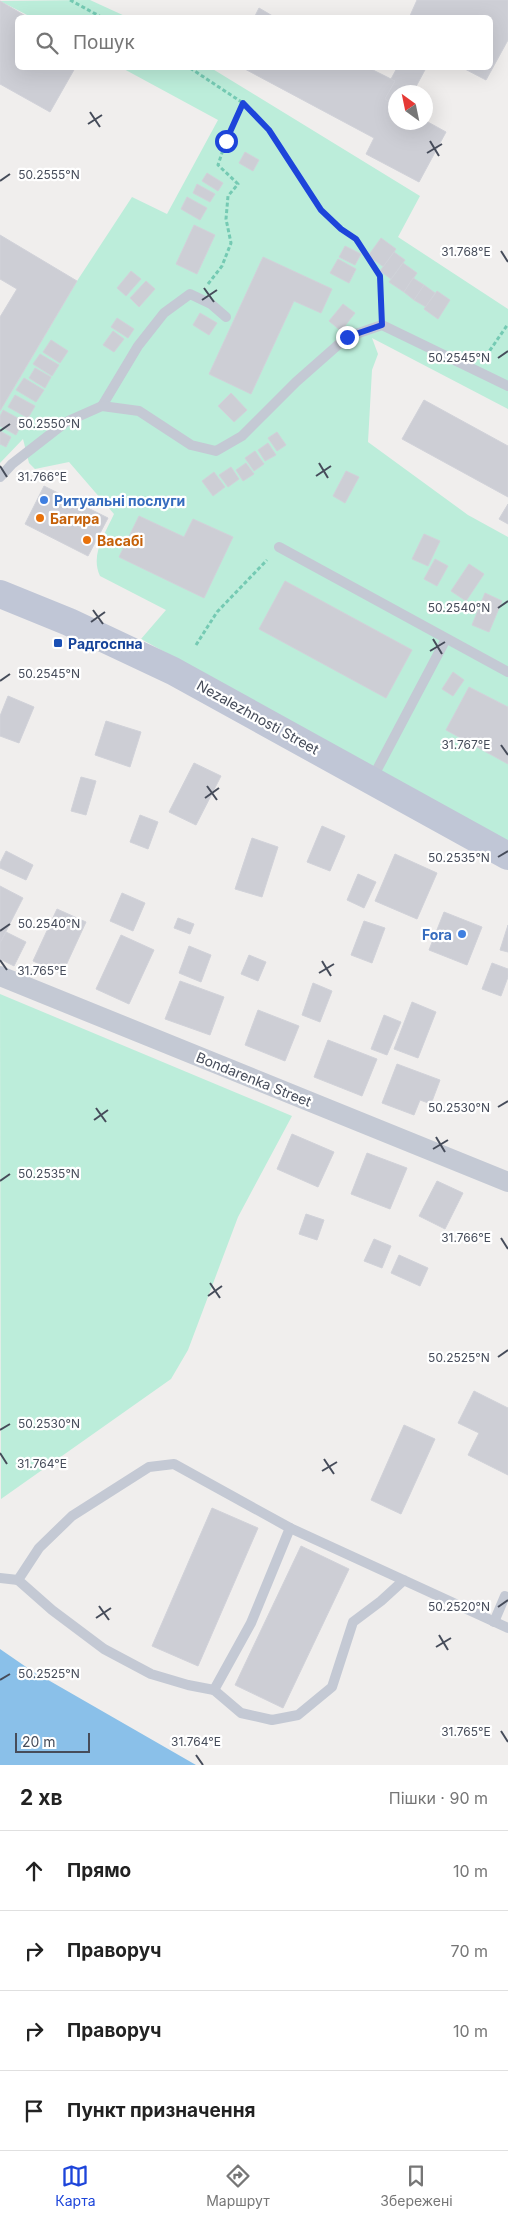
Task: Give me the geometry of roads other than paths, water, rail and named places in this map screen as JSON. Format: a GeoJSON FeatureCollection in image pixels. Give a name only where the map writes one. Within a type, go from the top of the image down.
{"type":"FeatureCollection","features":[{"type":"Feature","properties":{"kind":"main road","name":"Nezalezhnosti Street"},"geometry":{"type":"LineString","coordinates":[[0,594],[69,622],[173,671],[508,856]]}},
{"type":"Feature","properties":{"kind":"street","name":"Bondarenka Street"},"geometry":{"type":"LineString","coordinates":[[0,976],[508,1182]]}},
{"type":"Feature","properties":{"kind":"lane"},"geometry":{"type":"LineString","coordinates":[[102,406],[138,346],[164,313],[190,294],[211,304],[226,317]]}},
{"type":"Feature","properties":{"kind":"lane"},"geometry":{"type":"LineString","coordinates":[[0,477],[12,464],[66,422],[102,406],[139,411],[191,445],[216,451],[242,436],[296,382],[347,337],[382,325],[454,361],[479,370],[508,386]]}},
{"type":"Feature","properties":{"kind":"lane"},"geometry":{"type":"LineString","coordinates":[[280,547],[508,672]]}},
{"type":"Feature","properties":{"kind":"lane"},"geometry":{"type":"LineString","coordinates":[[372,780],[446,639]]}},
{"type":"Feature","properties":{"kind":"lane"},"geometry":{"type":"LineString","coordinates":[[18,1580],[39,1548],[72,1516],[149,1466],[174,1464],[290,1528],[508,1628]]}},
{"type":"Feature","properties":{"kind":"lane"},"geometry":{"type":"LineString","coordinates":[[214,1690],[251,1623],[290,1528]]}},
{"type":"Feature","properties":{"kind":"lane"},"geometry":{"type":"LineString","coordinates":[[0,1578],[18,1580],[52,1610],[104,1649],[151,1674],[188,1685],[214,1690],[242,1713],[272,1720],[298,1715],[332,1687],[353,1622],[381,1601],[404,1580]]}},
{"type":"Feature","properties":{"kind":"lane"},"geometry":{"type":"LineString","coordinates":[[494,1622],[505,1596]]}},
{"type":"Feature","properties":{"kind":"water"},"geometry":{"type":"Polygon","coordinates":[[[0,1649],[29,1669],[196,1765],[0,1765],[0,1649]]]}},
{"type":"Feature","properties":{"kind":"place","name":"Ритуальні послуги"},"geometry":{"type":"Point","coordinates":[44,500]}},
{"type":"Feature","properties":{"kind":"place","name":"Багира"},"geometry":{"type":"Point","coordinates":[40,518]}},
{"type":"Feature","properties":{"kind":"place","name":"Васабі"},"geometry":{"type":"Point","coordinates":[87,540]}},
{"type":"Feature","properties":{"kind":"place","name":"Радгоспна"},"geometry":{"type":"Point","coordinates":[58,643]}},
{"type":"Feature","properties":{"kind":"place","name":"Fora"},"geometry":{"type":"Point","coordinates":[462,934]}}]}
